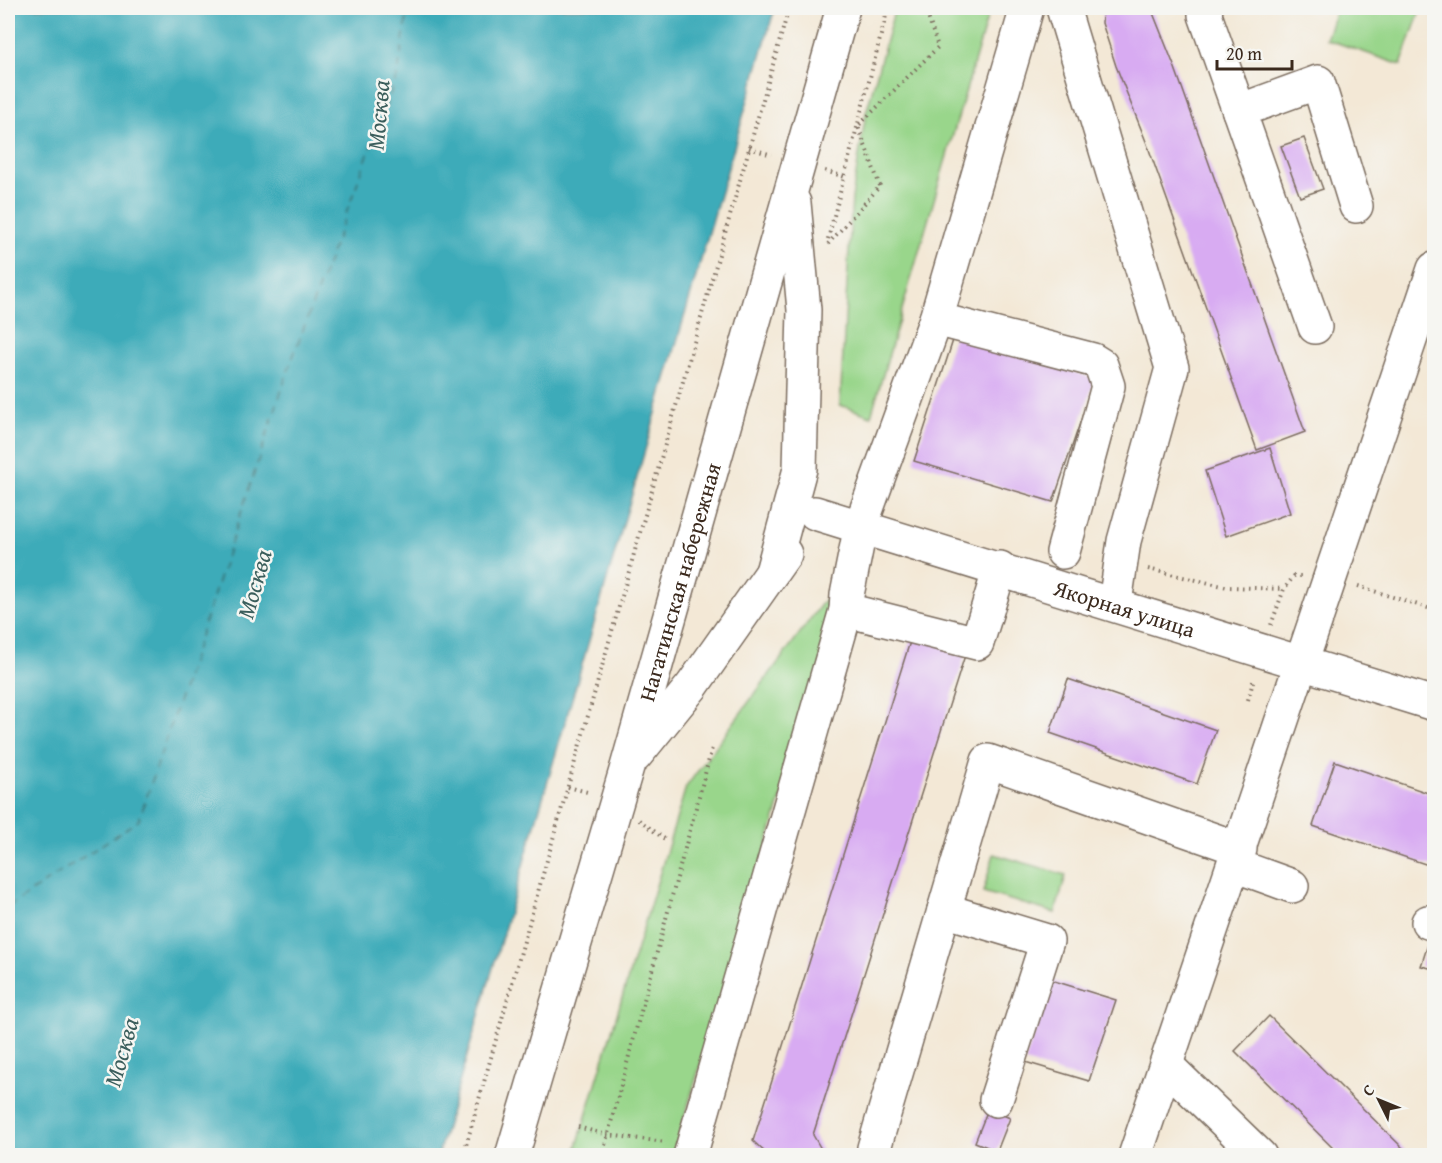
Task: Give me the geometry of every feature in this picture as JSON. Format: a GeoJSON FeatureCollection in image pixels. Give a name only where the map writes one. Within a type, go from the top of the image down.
{"type":"FeatureCollection","features":[{"type":"Feature","properties":{"kind":"street","name":"Нагатинская набережная"},"geometry":{"type":"LineString","coordinates":[[512,1155],[627,767],[843,8]]}},
{"type":"Feature","properties":{"kind":"street"},"geometry":{"type":"LineString","coordinates":[[698,1151],[846,610],[861,525],[936,319],[1027,8]]}},
{"type":"Feature","properties":{"kind":"street"},"geometry":{"type":"LineString","coordinates":[[1063,8],[1172,368],[1124,541],[1114,603]]}},
{"type":"Feature","properties":{"kind":"street"},"geometry":{"type":"LineString","coordinates":[[1206,8],[1205,15],[1315,327]]}},
{"type":"Feature","properties":{"kind":"street"},"geometry":{"type":"LineString","coordinates":[[1239,111],[1318,82],[1356,206]]}},
{"type":"Feature","properties":{"kind":"street"},"geometry":{"type":"LineString","coordinates":[[772,572],[800,469],[804,310],[792,183]]}},
{"type":"Feature","properties":{"kind":"street"},"geometry":{"type":"LineString","coordinates":[[1135,1155],[1433,281]]}},
{"type":"Feature","properties":{"kind":"street"},"geometry":{"type":"LineString","coordinates":[[755,312],[783,299],[804,310]]}},
{"type":"Feature","properties":{"kind":"street"},"geometry":{"type":"LineString","coordinates":[[936,319],[1093,360],[1101,365],[1108,386],[1063,552]]}},
{"type":"Feature","properties":{"kind":"street"},"geometry":{"type":"LineString","coordinates":[[627,767],[692,686],[815,513],[800,469]]}},
{"type":"Feature","properties":{"kind":"street","name":"Якорная улица"},"geometry":{"type":"LineString","coordinates":[[815,513],[1114,603],[1434,704]]}},
{"type":"Feature","properties":{"kind":"street"},"geometry":{"type":"LineString","coordinates":[[846,610],[977,643],[1000,568]]}},
{"type":"Feature","properties":{"kind":"street"},"geometry":{"type":"LineString","coordinates":[[656,662],[660,686],[674,693],[692,686]]}},
{"type":"Feature","properties":{"kind":"street"},"geometry":{"type":"LineString","coordinates":[[878,1155],[874,1148],[988,760],[1237,857],[1292,886]]}},
{"type":"Feature","properties":{"kind":"street"},"geometry":{"type":"LineString","coordinates":[[944,910],[1047,941],[996,1100]]}},
{"type":"Feature","properties":{"kind":"street"},"geometry":{"type":"LineString","coordinates":[[1167,1066],[1260,1155]]}},
{"type":"Feature","properties":{"kind":"path"},"geometry":{"type":"LineString","coordinates":[[463,1155],[789,8]]}},
{"type":"Feature","properties":{"kind":"path"},"geometry":{"type":"LineString","coordinates":[[858,126],[880,186],[825,247],[836,213],[858,126],[888,8]]}},
{"type":"Feature","properties":{"kind":"path"},"geometry":{"type":"LineString","coordinates":[[858,126],[938,47],[925,8]]}},
{"type":"Feature","properties":{"kind":"path"},"geometry":{"type":"LineString","coordinates":[[1121,563],[1227,587],[1284,589]]}},
{"type":"Feature","properties":{"kind":"path"},"geometry":{"type":"LineString","coordinates":[[1330,578],[1434,610]]}},
{"type":"Feature","properties":{"kind":"path"},"geometry":{"type":"LineString","coordinates":[[602,1155],[712,748]]}},
{"type":"Feature","properties":{"kind":"path"},"geometry":{"type":"LineString","coordinates":[[633,829],[638,812]]}},
{"type":"Feature","properties":{"kind":"path"},"geometry":{"type":"LineString","coordinates":[[636,818],[666,840]]}},
{"type":"Feature","properties":{"kind":"path"},"geometry":{"type":"LineString","coordinates":[[578,1127],[607,1135],[650,1141]]}},
{"type":"Feature","properties":{"kind":"green space"},"geometry":{"type":"Polygon","coordinates":[[[895,8],[990,8],[871,416],[840,405],[852,198],[866,113],[895,8]]]}},
{"type":"Feature","properties":{"kind":"green space"},"geometry":{"type":"Polygon","coordinates":[[[1337,8],[1421,8],[1401,65],[1326,39],[1337,8]]]}},
{"type":"Feature","properties":{"kind":"green space"},"geometry":{"type":"Polygon","coordinates":[[[831,591],[843,594],[673,1155],[574,1156],[686,787],[831,591]]]}},
{"type":"Feature","properties":{"kind":"green space"},"geometry":{"type":"Polygon","coordinates":[[[994,854],[1066,875],[1055,913],[983,892],[994,854]]]}},
{"type":"Feature","properties":{"kind":"water","name":"Москва"},"geometry":{"type":"Polygon","coordinates":[[[8,8],[775,8],[438,1155],[8,1155],[8,8]]]}},
{"type":"Feature","properties":{"kind":"building"},"geometry":{"type":"Polygon","coordinates":[[[1103,8],[1151,8],[1175,68],[1305,432],[1257,450],[1147,144],[1116,66],[1102,23],[1103,8]]]}},
{"type":"Feature","properties":{"kind":"building"},"geometry":{"type":"Polygon","coordinates":[[[1304,138],[1323,189],[1300,197],[1281,146],[1304,138]]]}},
{"type":"Feature","properties":{"kind":"building"},"geometry":{"type":"Polygon","coordinates":[[[955,334],[1095,379],[1053,502],[914,461],[955,334]]]}},
{"type":"Feature","properties":{"kind":"building"},"geometry":{"type":"Polygon","coordinates":[[[1270,448],[1290,513],[1226,536],[1205,471],[1270,448]]]}},
{"type":"Feature","properties":{"kind":"building"},"geometry":{"type":"Polygon","coordinates":[[[913,632],[966,652],[813,1135],[825,1156],[769,1156],[753,1141],[913,632]]]}},
{"type":"Feature","properties":{"kind":"building"},"geometry":{"type":"Polygon","coordinates":[[[1068,679],[1216,730],[1197,784],[1050,733],[1068,679]]]}},
{"type":"Feature","properties":{"kind":"building"},"geometry":{"type":"Polygon","coordinates":[[[1335,761],[1434,795],[1434,867],[1313,826],[1335,761]]]}},
{"type":"Feature","properties":{"kind":"building"},"geometry":{"type":"Polygon","coordinates":[[[1429,941],[1434,942],[1434,969],[1421,966],[1429,941]]]}},
{"type":"Feature","properties":{"kind":"building"},"geometry":{"type":"Polygon","coordinates":[[[1051,980],[1116,1000],[1089,1081],[1025,1062],[1051,980]]]}},
{"type":"Feature","properties":{"kind":"building"},"geometry":{"type":"Polygon","coordinates":[[[1269,1016],[1411,1156],[1341,1156],[1235,1051],[1269,1016]]]}},
{"type":"Feature","properties":{"kind":"building"},"geometry":{"type":"Polygon","coordinates":[[[988,1109],[1010,1118],[997,1151],[975,1142],[988,1109]]]}},
{"type":"Feature","properties":{"kind":"ferry route"},"geometry":{"type":"LineString","coordinates":[[8,907],[139,820],[290,365],[398,73],[408,8]]}}]}
